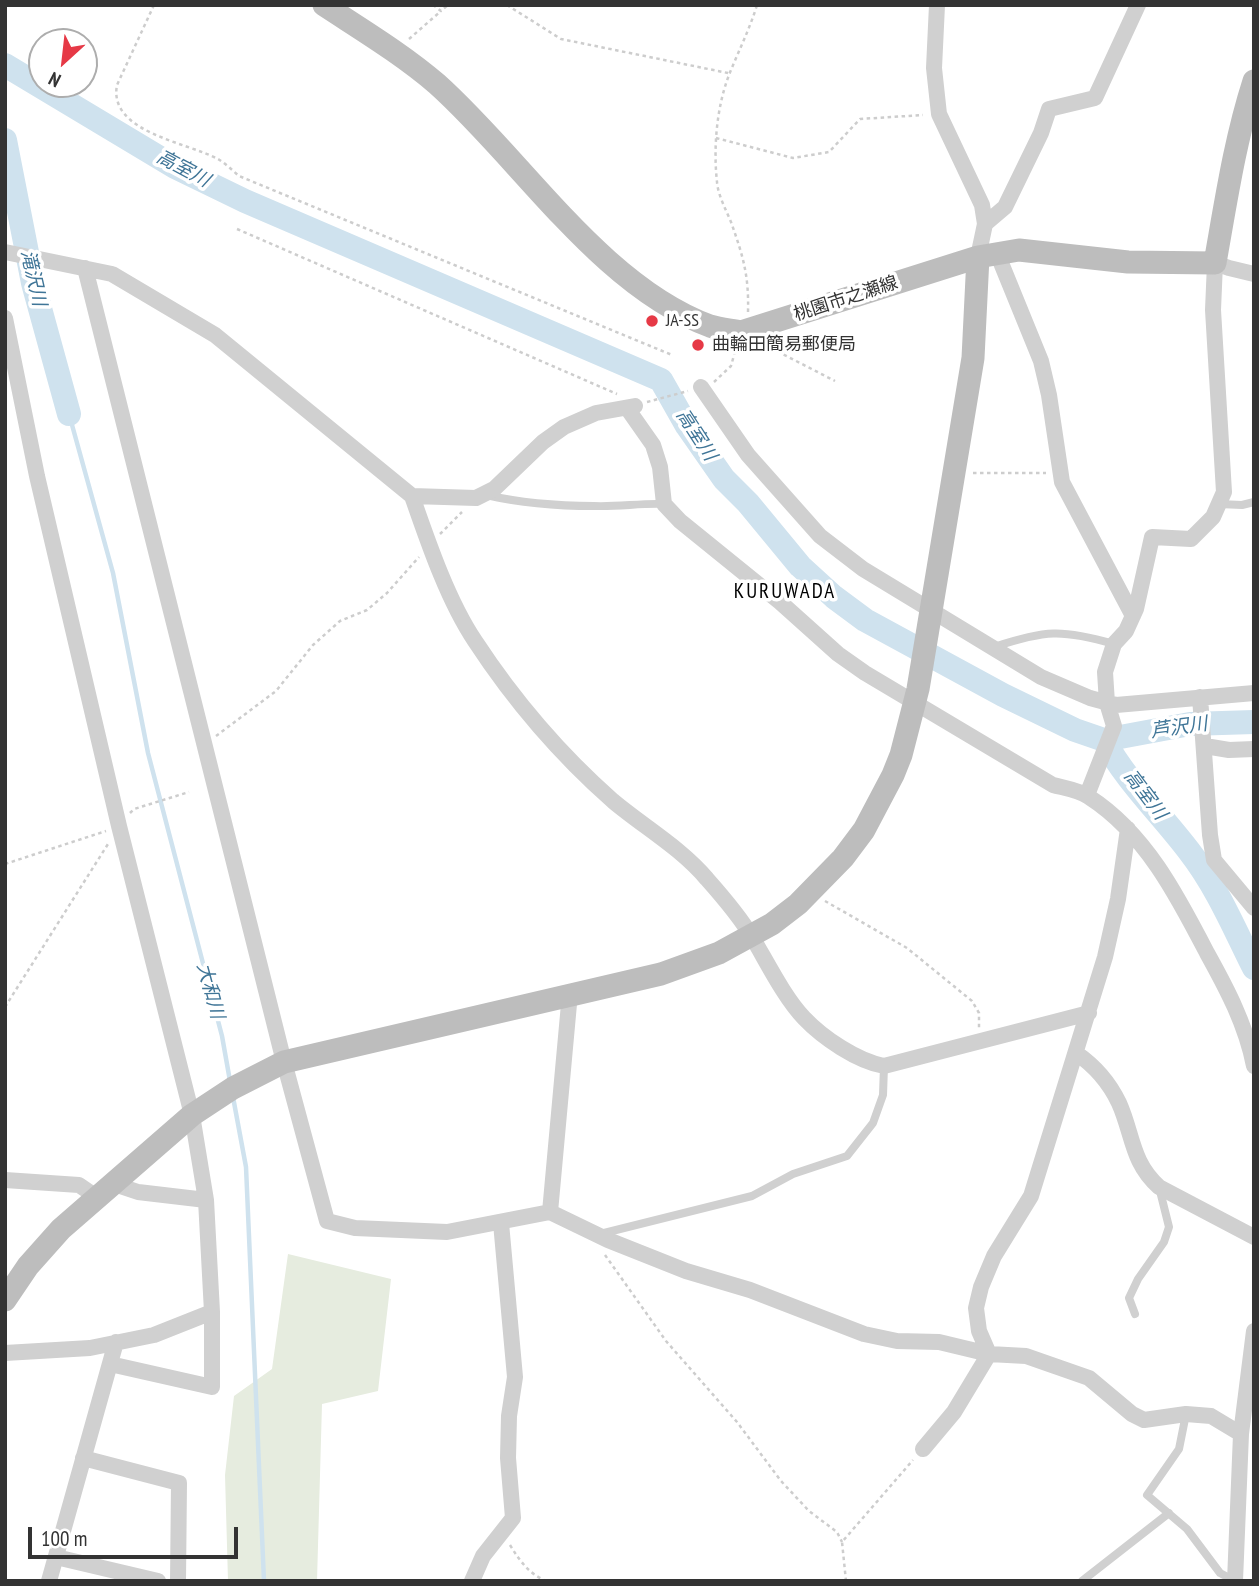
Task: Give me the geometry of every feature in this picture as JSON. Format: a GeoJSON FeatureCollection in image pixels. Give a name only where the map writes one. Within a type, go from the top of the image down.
{"type":"FeatureCollection","features":[{"type":"Feature","properties":{"kind":"street"},"geometry":{"type":"LineString","coordinates":[[324,5],[395,51],[436,84],[468,114],[581,236],[621,271],[680,311],[711,326],[741,332]]}},
{"type":"Feature","properties":{"kind":"street"},"geometry":{"type":"LineString","coordinates":[[5,1300],[42,1249],[61,1229],[196,1112],[233,1088],[279,1065],[570,993],[661,974],[719,953],[772,924],[843,858],[864,830],[901,755],[916,695],[973,358],[987,255],[982,205],[939,114],[934,68],[937,5]]}},
{"type":"Feature","properties":{"kind":"street"},"geometry":{"type":"LineString","coordinates":[[985,224],[1005,207],[1041,133],[1049,109],[1095,99],[1139,5]]}},
{"type":"Feature","properties":{"kind":"street"},"geometry":{"type":"LineString","coordinates":[[1090,788],[1114,726],[1107,702],[1105,672],[1114,644],[1126,631],[1133,616],[1152,537],[1191,538],[1213,517],[1224,492],[1213,310],[1215,262],[1243,113],[1254,80]]}},
{"type":"Feature","properties":{"kind":"street","name":"桃園市之瀬線"},"geometry":{"type":"LineString","coordinates":[[741,332],[987,255],[1019,250],[1128,262],[1215,262]]}},
{"type":"Feature","properties":{"kind":"street"},"geometry":{"type":"LineString","coordinates":[[8,253],[112,274],[215,335],[412,496],[429,546],[474,640],[535,720],[568,758],[614,801],[705,877],[751,935],[765,961],[804,1018],[840,1046],[867,1063],[884,1066],[1089,1013]]}},
{"type":"Feature","properties":{"kind":"street"},"geometry":{"type":"LineString","coordinates":[[987,255],[1041,361],[1062,481],[1133,616]]}},
{"type":"Feature","properties":{"kind":"street"},"geometry":{"type":"LineString","coordinates":[[1215,262],[1254,274]]}},
{"type":"Feature","properties":{"kind":"street"},"geometry":{"type":"LineString","coordinates":[[82,268],[205,744],[279,1065],[327,1221],[355,1228],[447,1232],[550,1212],[597,1235],[686,1271],[750,1290],[864,1334],[897,1341],[939,1342],[989,1353],[1026,1356],[1089,1378],[1132,1414],[1144,1420],[1186,1414],[1211,1416],[1241,1434]]}},
{"type":"Feature","properties":{"kind":"street"},"geometry":{"type":"LineString","coordinates":[[5,318],[37,476],[120,826],[196,1112],[206,1200],[212,1312],[212,1387],[110,1364]]}},
{"type":"Feature","properties":{"kind":"street"},"geometry":{"type":"LineString","coordinates":[[701,387],[748,455],[820,536],[930,614],[1041,677],[1090,698],[1116,705],[1201,702],[1254,693]]}},
{"type":"Feature","properties":{"kind":"street"},"geometry":{"type":"LineString","coordinates":[[412,496],[480,496],[494,488],[543,442],[564,427],[596,413],[632,407],[653,445],[660,467],[664,504],[680,521],[780,602],[838,654],[865,673],[916,695],[1053,785],[1090,788],[1162,871],[1233,1000],[1250,1044],[1254,1066]]}},
{"type":"Feature","properties":{"kind":"street"},"geometry":{"type":"LineString","coordinates":[[1201,702],[1214,860],[1254,908]]}},
{"type":"Feature","properties":{"kind":"street"},"geometry":{"type":"LineString","coordinates":[[1204,741],[1229,750],[1254,749]]}},
{"type":"Feature","properties":{"kind":"street"},"geometry":{"type":"LineString","coordinates":[[989,1353],[979,1331],[976,1308],[981,1287],[994,1256],[1031,1196],[1105,957],[1118,899],[1128,829]]}},
{"type":"Feature","properties":{"kind":"street"},"geometry":{"type":"LineString","coordinates":[[550,1212],[570,993]]}},
{"type":"Feature","properties":{"kind":"street"},"geometry":{"type":"LineString","coordinates":[[1076,1053],[1089,1062],[1105,1080],[1119,1103],[1138,1161],[1146,1176],[1224,1224],[1254,1237]]}},
{"type":"Feature","properties":{"kind":"street"},"geometry":{"type":"LineString","coordinates":[[5,1180],[79,1185],[106,1191],[206,1200]]}},
{"type":"Feature","properties":{"kind":"street"},"geometry":{"type":"LineString","coordinates":[[472,1581],[483,1556],[513,1518],[508,1458],[509,1416],[515,1377],[501,1223]]}},
{"type":"Feature","properties":{"kind":"street"},"geometry":{"type":"LineString","coordinates":[[5,1353],[90,1348],[154,1335],[212,1312]]}},
{"type":"Feature","properties":{"kind":"street"},"geometry":{"type":"LineString","coordinates":[[1235,1581],[1241,1434],[1254,1331]]}},
{"type":"Feature","properties":{"kind":"street"},"geometry":{"type":"LineString","coordinates":[[49,1581],[116,1342]]}},
{"type":"Feature","properties":{"kind":"street"},"geometry":{"type":"LineString","coordinates":[[923,1449],[954,1412],[989,1353]]}},
{"type":"Feature","properties":{"kind":"street"},"geometry":{"type":"LineString","coordinates":[[83,1458],[178,1483],[178,1581]]}},
{"type":"Feature","properties":{"kind":"street"},"geometry":{"type":"LineString","coordinates":[[55,1557],[159,1581]]}},
{"type":"Feature","properties":{"kind":"lane"},"geometry":{"type":"LineString","coordinates":[[480,496],[512,501],[595,506],[664,504]]}},
{"type":"Feature","properties":{"kind":"lane"},"geometry":{"type":"LineString","coordinates":[[1219,504],[1242,505],[1254,502]]}},
{"type":"Feature","properties":{"kind":"lane"},"geometry":{"type":"LineString","coordinates":[[993,648],[1027,636],[1056,632],[1078,634],[1114,644]]}},
{"type":"Feature","properties":{"kind":"lane"},"geometry":{"type":"LineString","coordinates":[[597,1235],[752,1196],[793,1174],[847,1156],[873,1123],[883,1095],[884,1066]]}},
{"type":"Feature","properties":{"kind":"lane"},"geometry":{"type":"LineString","coordinates":[[1135,1314],[1129,1298],[1138,1279],[1164,1242],[1169,1227],[1159,1186]]}},
{"type":"Feature","properties":{"kind":"lane"},"geometry":{"type":"LineString","coordinates":[[1186,1414],[1179,1448],[1147,1495],[1187,1529],[1220,1573],[1235,1581]]}},
{"type":"Feature","properties":{"kind":"lane"},"geometry":{"type":"LineString","coordinates":[[1082,1581],[1169,1513]]}},
{"type":"Feature","properties":{"kind":"path"},"geometry":{"type":"LineString","coordinates":[[155,5],[117,85],[114,98],[121,111],[137,126],[219,159],[239,176],[673,355]]}},
{"type":"Feature","properties":{"kind":"path"},"geometry":{"type":"LineString","coordinates":[[433,5],[441,11]]}},
{"type":"Feature","properties":{"kind":"path"},"geometry":{"type":"LineString","coordinates":[[395,51],[448,5]]}},
{"type":"Feature","properties":{"kind":"path"},"geometry":{"type":"LineString","coordinates":[[507,5],[561,39],[729,73]]}},
{"type":"Feature","properties":{"kind":"path"},"geometry":{"type":"LineString","coordinates":[[237,229],[613,391],[632,407],[701,387],[718,379],[731,366],[748,311],[748,278],[717,184],[716,138],[729,73],[750,30],[757,5]]}},
{"type":"Feature","properties":{"kind":"path"},"geometry":{"type":"LineString","coordinates":[[716,138],[793,158],[829,152],[860,119],[939,114]]}},
{"type":"Feature","properties":{"kind":"path"},"geometry":{"type":"LineString","coordinates":[[762,343],[835,381]]}},
{"type":"Feature","properties":{"kind":"path"},"geometry":{"type":"LineString","coordinates":[[954,473],[1060,473]]}},
{"type":"Feature","properties":{"kind":"path"},"geometry":{"type":"LineString","coordinates":[[205,744],[276,691],[313,645],[340,621],[367,610],[387,593],[429,546],[480,496]]}},
{"type":"Feature","properties":{"kind":"path"},"geometry":{"type":"LineString","coordinates":[[134,809],[189,792]]}},
{"type":"Feature","properties":{"kind":"path"},"geometry":{"type":"LineString","coordinates":[[5,864],[120,826]]}},
{"type":"Feature","properties":{"kind":"path"},"geometry":{"type":"LineString","coordinates":[[5,1007],[120,826]]}},
{"type":"Feature","properties":{"kind":"path"},"geometry":{"type":"LineString","coordinates":[[809,892],[907,948],[972,1001],[979,1013],[980,1041]]}},
{"type":"Feature","properties":{"kind":"path"},"geometry":{"type":"LineString","coordinates":[[597,1235],[606,1259],[666,1341],[737,1422],[781,1482],[809,1511],[837,1532],[842,1542],[846,1581]]}},
{"type":"Feature","properties":{"kind":"path"},"geometry":{"type":"LineString","coordinates":[[842,1542],[923,1449]]}},
{"type":"Feature","properties":{"kind":"path"},"geometry":{"type":"LineString","coordinates":[[502,1532],[525,1568],[546,1581]]}},
{"type":"Feature","properties":{"kind":"shaded area"},"geometry":{"type":"Polygon","coordinates":[[[288,1254],[391,1279],[378,1391],[322,1404],[317,1581],[228,1581],[225,1475],[234,1396],[272,1369],[288,1254]]]}},
{"type":"Feature","properties":{"kind":"waterway","name":"高室川"},"geometry":{"type":"LineString","coordinates":[[5,65],[175,167],[245,201],[661,380],[687,426],[724,479],[748,503],[800,566],[834,597],[865,620],[1003,695],[1075,730],[1104,740],[1133,783],[1199,865],[1254,968]]}},
{"type":"Feature","properties":{"kind":"waterway","name":"滝沢川"},"geometry":{"type":"LineString","coordinates":[[5,140],[33,283],[69,414]]}},
{"type":"Feature","properties":{"kind":"waterway","name":"大和川"},"geometry":{"type":"LineString","coordinates":[[69,414],[113,573],[148,753],[222,1036],[230,1081]]}},
{"type":"Feature","properties":{"kind":"waterway","name":"芦沢川"},"geometry":{"type":"LineString","coordinates":[[1104,740],[1190,724],[1254,722]]}},
{"type":"Feature","properties":{"kind":"waterway","name":"大和川"},"geometry":{"type":"LineString","coordinates":[[233,1097],[246,1167],[264,1581]]}},
{"type":"Feature","properties":{"kind":"place","name":"JA-SS"},"geometry":{"type":"Point","coordinates":[652,321]}},
{"type":"Feature","properties":{"kind":"place","name":"曲輪田簡易郵便局"},"geometry":{"type":"Point","coordinates":[698,345]}},
{"type":"Feature","properties":{"kind":"district","name":"KURUWADA"},"geometry":{"type":"Point","coordinates":[785,592]}}]}
